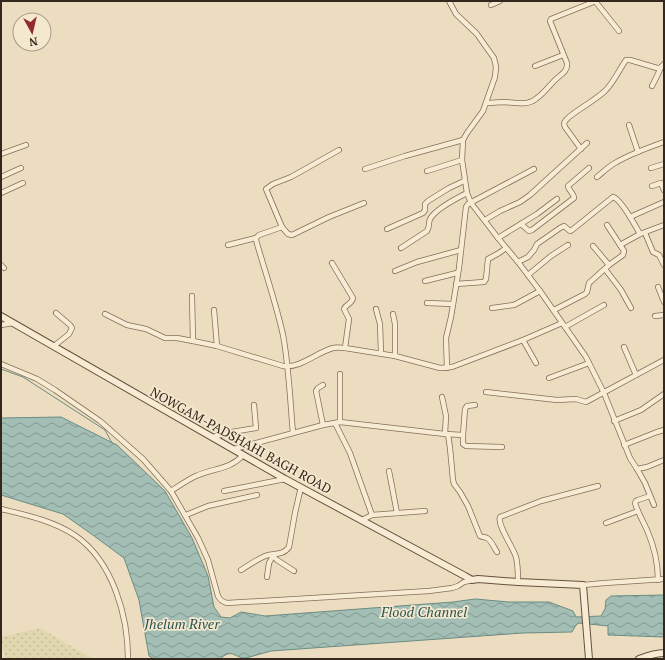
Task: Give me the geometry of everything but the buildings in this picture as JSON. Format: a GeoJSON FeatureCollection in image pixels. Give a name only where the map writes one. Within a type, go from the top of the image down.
{"type":"FeatureCollection","features":[{"type":"Feature","properties":{"kind":"main road","name":"NOWGAM-PADSHAHI BAGH ROAD"},"geometry":{"type":"LineString","coordinates":[[1,316],[243,455],[472,580]]}},
{"type":"Feature","properties":{"kind":"main road"},"geometry":{"type":"LineString","coordinates":[[472,580],[478,579],[584,588],[589,657]]}},
{"type":"Feature","properties":{"kind":"main road"},"geometry":{"type":"LineString","coordinates":[[639,659],[650,655],[664,653]]}},
{"type":"Feature","properties":{"kind":"street"},"geometry":{"type":"LineString","coordinates":[[449,1],[456,14],[477,34],[494,58],[496,72],[483,111],[463,140],[462,160],[464,181],[471,203],[540,291],[589,363],[604,393],[632,463],[645,483],[654,505]]}},
{"type":"Feature","properties":{"kind":"street"},"geometry":{"type":"LineString","coordinates":[[491,5],[500,1]]}},
{"type":"Feature","properties":{"kind":"street"},"geometry":{"type":"LineString","coordinates":[[486,103],[504,102],[521,104],[533,101],[566,70],[567,63],[550,19],[589,2],[595,1],[619,30]]}},
{"type":"Feature","properties":{"kind":"street"},"geometry":{"type":"LineString","coordinates":[[535,66],[563,55]]}},
{"type":"Feature","properties":{"kind":"street"},"geometry":{"type":"LineString","coordinates":[[581,149],[565,127],[564,122],[604,92],[626,60],[656,68],[662,66]]}},
{"type":"Feature","properties":{"kind":"street"},"geometry":{"type":"LineString","coordinates":[[652,86],[662,66]]}},
{"type":"Feature","properties":{"kind":"street"},"geometry":{"type":"LineString","coordinates":[[629,125],[638,152]]}},
{"type":"Feature","properties":{"kind":"street"},"geometry":{"type":"LineString","coordinates":[[365,169],[463,140]]}},
{"type":"Feature","properties":{"kind":"street"},"geometry":{"type":"LineString","coordinates":[[597,177],[615,163],[664,142]]}},
{"type":"Feature","properties":{"kind":"street"},"geometry":{"type":"LineString","coordinates":[[485,220],[530,195],[587,143]]}},
{"type":"Feature","properties":{"kind":"street"},"geometry":{"type":"LineString","coordinates":[[1,154],[26,145]]}},
{"type":"Feature","properties":{"kind":"street"},"geometry":{"type":"LineString","coordinates":[[339,150],[291,177],[266,188],[282,227],[288,234],[292,235],[329,217],[364,203]]}},
{"type":"Feature","properties":{"kind":"street"},"geometry":{"type":"LineString","coordinates":[[427,171],[462,160]]}},
{"type":"Feature","properties":{"kind":"street"},"geometry":{"type":"LineString","coordinates":[[650,168],[664,164]]}},
{"type":"Feature","properties":{"kind":"street"},"geometry":{"type":"LineString","coordinates":[[1,177],[21,168]]}},
{"type":"Feature","properties":{"kind":"street"},"geometry":{"type":"LineString","coordinates":[[521,224],[529,231],[532,230],[574,198],[568,186],[589,168]]}},
{"type":"Feature","properties":{"kind":"street"},"geometry":{"type":"LineString","coordinates":[[447,368],[446,338],[452,316],[466,207],[534,169]]}},
{"type":"Feature","properties":{"kind":"street"},"geometry":{"type":"LineString","coordinates":[[387,229],[423,213],[425,204],[428,201],[464,181]]}},
{"type":"Feature","properties":{"kind":"street"},"geometry":{"type":"LineString","coordinates":[[1,193],[23,183]]}},
{"type":"Feature","properties":{"kind":"street"},"geometry":{"type":"LineString","coordinates":[[652,186],[660,183],[664,190]]}},
{"type":"Feature","properties":{"kind":"street"},"geometry":{"type":"LineString","coordinates":[[401,248],[428,230],[430,220],[434,214],[467,193]]}},
{"type":"Feature","properties":{"kind":"street"},"geometry":{"type":"LineString","coordinates":[[518,262],[528,256],[537,244],[560,228],[565,226],[571,231],[613,197],[617,199],[640,234]]}},
{"type":"Feature","properties":{"kind":"street"},"geometry":{"type":"LineString","coordinates":[[498,238],[557,199]]}},
{"type":"Feature","properties":{"kind":"street"},"geometry":{"type":"LineString","coordinates":[[630,217],[664,202]]}},
{"type":"Feature","properties":{"kind":"street"},"geometry":{"type":"LineString","coordinates":[[620,245],[640,234],[664,225]]}},
{"type":"Feature","properties":{"kind":"street"},"geometry":{"type":"LineString","coordinates":[[554,310],[585,294],[589,283],[604,269],[624,254],[624,251],[607,226]]}},
{"type":"Feature","properties":{"kind":"street"},"geometry":{"type":"LineString","coordinates":[[228,245],[256,238],[259,235],[282,227]]}},
{"type":"Feature","properties":{"kind":"street"},"geometry":{"type":"LineString","coordinates":[[645,232],[653,252],[659,255],[664,265]]}},
{"type":"Feature","properties":{"kind":"street"},"geometry":{"type":"LineString","coordinates":[[256,238],[281,327],[288,367],[293,433]]}},
{"type":"Feature","properties":{"kind":"street"},"geometry":{"type":"LineString","coordinates":[[528,276],[551,256],[568,245]]}},
{"type":"Feature","properties":{"kind":"street"},"geometry":{"type":"LineString","coordinates":[[593,246],[609,265]]}},
{"type":"Feature","properties":{"kind":"street"},"geometry":{"type":"LineString","coordinates":[[456,284],[484,282],[486,279],[488,258],[500,253],[506,248]]}},
{"type":"Feature","properties":{"kind":"street"},"geometry":{"type":"LineString","coordinates":[[395,270],[417,262],[461,250]]}},
{"type":"Feature","properties":{"kind":"street"},"geometry":{"type":"LineString","coordinates":[[332,263],[353,298],[352,302],[344,307],[349,319],[345,348]]}},
{"type":"Feature","properties":{"kind":"street"},"geometry":{"type":"LineString","coordinates":[[604,269],[621,290],[631,308]]}},
{"type":"Feature","properties":{"kind":"street"},"geometry":{"type":"LineString","coordinates":[[425,281],[458,273]]}},
{"type":"Feature","properties":{"kind":"street"},"geometry":{"type":"LineString","coordinates":[[658,287],[664,302]]}},
{"type":"Feature","properties":{"kind":"street"},"geometry":{"type":"LineString","coordinates":[[492,308],[514,305],[540,291]]}},
{"type":"Feature","properties":{"kind":"street"},"geometry":{"type":"LineString","coordinates":[[192,296],[193,340]]}},
{"type":"Feature","properties":{"kind":"street"},"geometry":{"type":"LineString","coordinates":[[427,303],[453,304]]}},
{"type":"Feature","properties":{"kind":"street"},"geometry":{"type":"LineString","coordinates":[[565,327],[604,305]]}},
{"type":"Feature","properties":{"kind":"street"},"geometry":{"type":"LineString","coordinates":[[376,309],[380,324],[381,353]]}},
{"type":"Feature","properties":{"kind":"street"},"geometry":{"type":"LineString","coordinates":[[214,310],[217,346]]}},
{"type":"Feature","properties":{"kind":"street"},"geometry":{"type":"LineString","coordinates":[[54,346],[70,334],[72,328],[56,313]]}},
{"type":"Feature","properties":{"kind":"street"},"geometry":{"type":"LineString","coordinates":[[105,314],[127,325],[146,329],[165,338],[193,340],[288,367],[298,365],[333,348],[345,348],[381,353],[440,368],[447,368],[523,340],[562,323]]}},
{"type":"Feature","properties":{"kind":"street"},"geometry":{"type":"LineString","coordinates":[[393,314],[395,324],[395,356]]}},
{"type":"Feature","properties":{"kind":"street"},"geometry":{"type":"LineString","coordinates":[[655,316],[664,314]]}},
{"type":"Feature","properties":{"kind":"street"},"geometry":{"type":"LineString","coordinates":[[1,324],[13,323]]}},
{"type":"Feature","properties":{"kind":"street"},"geometry":{"type":"LineString","coordinates":[[523,340],[536,364]]}},
{"type":"Feature","properties":{"kind":"street"},"geometry":{"type":"LineString","coordinates":[[624,347],[636,376]]}},
{"type":"Feature","properties":{"kind":"street"},"geometry":{"type":"LineString","coordinates":[[486,392],[557,400],[576,399],[585,402],[664,360]]}},
{"type":"Feature","properties":{"kind":"street"},"geometry":{"type":"LineString","coordinates":[[548,378],[589,363]]}},
{"type":"Feature","properties":{"kind":"street"},"geometry":{"type":"LineString","coordinates":[[1,364],[37,379],[55,390],[100,421],[143,459],[172,491],[186,515],[208,560],[218,598],[224,602],[429,591],[452,588],[472,580]]}},
{"type":"Feature","properties":{"kind":"street"},"geometry":{"type":"LineString","coordinates":[[340,374],[338,422],[372,515]]}},
{"type":"Feature","properties":{"kind":"street"},"geometry":{"type":"LineString","coordinates":[[323,425],[316,391],[324,384]]}},
{"type":"Feature","properties":{"kind":"street"},"geometry":{"type":"LineString","coordinates":[[614,421],[641,410],[664,394]]}},
{"type":"Feature","properties":{"kind":"street"},"geometry":{"type":"LineString","coordinates":[[442,397],[446,416],[454,484],[468,506],[480,536],[487,538],[492,542],[496,552]]}},
{"type":"Feature","properties":{"kind":"street"},"geometry":{"type":"LineString","coordinates":[[213,437],[256,428],[254,405]]}},
{"type":"Feature","properties":{"kind":"street"},"geometry":{"type":"LineString","coordinates":[[475,405],[467,406],[465,409],[463,444],[466,446],[502,447]]}},
{"type":"Feature","properties":{"kind":"street"},"geometry":{"type":"LineString","coordinates":[[234,449],[338,422],[463,435]]}},
{"type":"Feature","properties":{"kind":"street"},"geometry":{"type":"LineString","coordinates":[[624,445],[664,430]]}},
{"type":"Feature","properties":{"kind":"street"},"geometry":{"type":"LineString","coordinates":[[172,491],[195,476],[236,462],[243,455]]}},
{"type":"Feature","properties":{"kind":"street"},"geometry":{"type":"LineString","coordinates":[[637,469],[647,467],[664,460]]}},
{"type":"Feature","properties":{"kind":"street"},"geometry":{"type":"LineString","coordinates":[[389,471],[397,513]]}},
{"type":"Feature","properties":{"kind":"street"},"geometry":{"type":"LineString","coordinates":[[224,491],[285,478]]}},
{"type":"Feature","properties":{"kind":"street"},"geometry":{"type":"LineString","coordinates":[[518,582],[517,560],[499,522],[500,517],[541,501],[598,486]]}},
{"type":"Feature","properties":{"kind":"street"},"geometry":{"type":"LineString","coordinates":[[242,570],[265,556],[284,552],[289,548],[301,487]]}},
{"type":"Feature","properties":{"kind":"street"},"geometry":{"type":"LineString","coordinates":[[186,515],[208,506],[257,495]]}},
{"type":"Feature","properties":{"kind":"street"},"geometry":{"type":"LineString","coordinates":[[650,496],[636,501],[635,504],[654,550],[657,562],[658,580]]}},
{"type":"Feature","properties":{"kind":"street"},"geometry":{"type":"LineString","coordinates":[[1,510],[18,513],[49,523],[75,536],[90,548],[111,579],[125,623],[128,644],[128,659]]}},
{"type":"Feature","properties":{"kind":"street"},"geometry":{"type":"LineString","coordinates":[[606,523],[638,511]]}},
{"type":"Feature","properties":{"kind":"street"},"geometry":{"type":"LineString","coordinates":[[362,520],[372,515],[425,512]]}},
{"type":"Feature","properties":{"kind":"street"},"geometry":{"type":"LineString","coordinates":[[273,555],[294,571]]}},
{"type":"Feature","properties":{"kind":"street"},"geometry":{"type":"LineString","coordinates":[[267,577],[269,563],[273,555]]}},
{"type":"Feature","properties":{"kind":"street"},"geometry":{"type":"LineString","coordinates":[[584,588],[664,580]]}},
{"type":"Feature","properties":{"kind":"shaded area"},"geometry":{"type":"Polygon","coordinates":[[[40,628],[93,659],[6,659],[1,637],[40,628]]]}},
{"type":"Feature","properties":{"kind":"water"},"geometry":{"type":"Polygon","coordinates":[[[61,417],[117,445],[165,491],[192,538],[208,576],[214,607],[221,617],[230,618],[241,612],[265,616],[453,602],[475,599],[509,602],[549,602],[573,611],[576,617],[601,616],[605,609],[606,600],[611,596],[664,595],[664,637],[608,635],[608,626],[579,623],[572,632],[523,633],[271,651],[246,658],[228,654],[220,659],[154,659],[149,656],[139,600],[124,558],[63,514],[1,495],[1,418],[61,417]]]}},
{"type":"Feature","properties":{"kind":"waterway"},"geometry":{"type":"LineString","coordinates":[[1,369],[23,377],[105,430],[112,443]]}},
{"type":"Feature","properties":{"kind":"water label","name":"Flood Channel"},"geometry":{"type":"Point","coordinates":[424,611]}},
{"type":"Feature","properties":{"kind":"water label","name":"Jhelum River"},"geometry":{"type":"Point","coordinates":[182,623]}}]}
